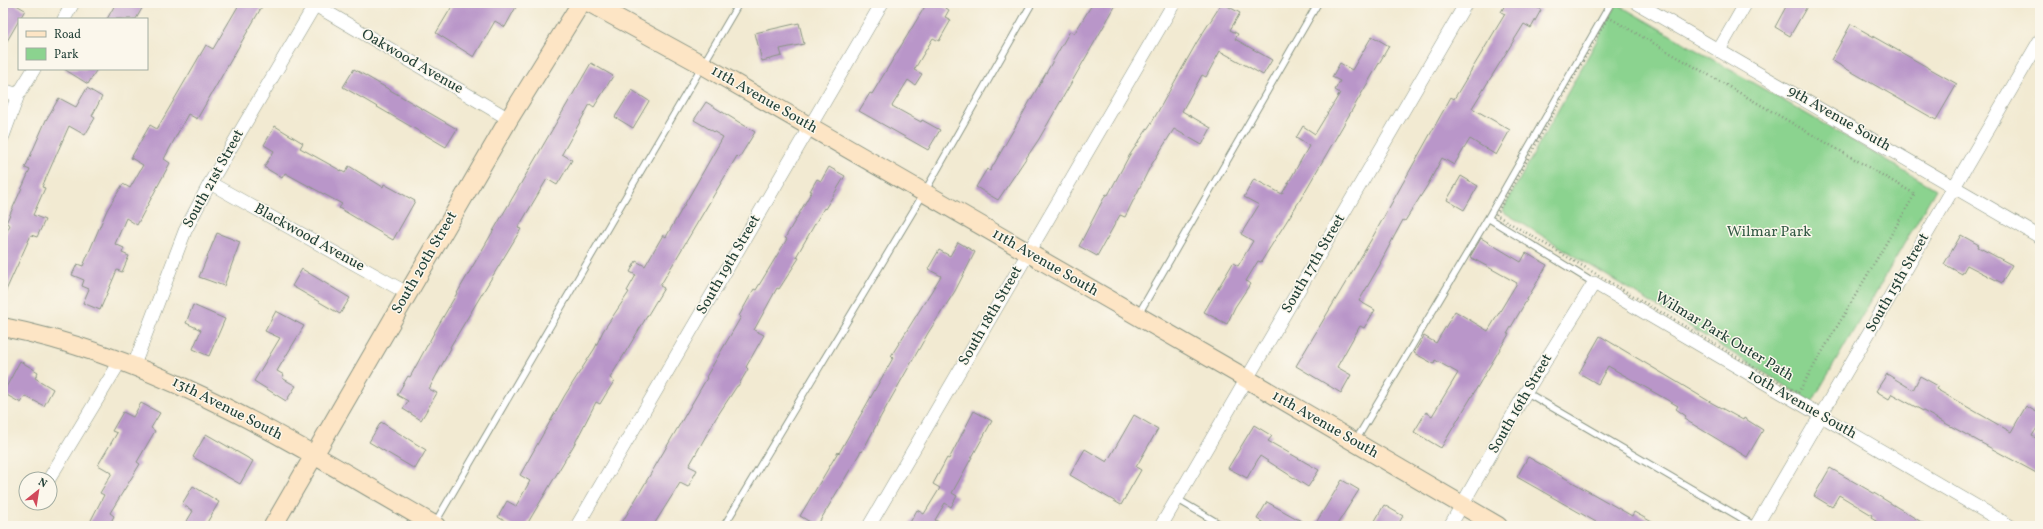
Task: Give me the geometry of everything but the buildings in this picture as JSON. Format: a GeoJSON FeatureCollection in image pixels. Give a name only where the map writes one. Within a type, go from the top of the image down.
{"type":"FeatureCollection","features":[{"type":"Feature","properties":{"kind":"street"},"geometry":{"type":"LineString","coordinates":[[65,18],[73,3]]}},
{"type":"Feature","properties":{"kind":"street","name":"South 20th Street"},"geometry":{"type":"LineString","coordinates":[[272,526],[509,119],[581,3]]}},
{"type":"Feature","properties":{"kind":"street","name":"11th Avenue South"},"geometry":{"type":"LineString","coordinates":[[590,3],[703,65],[924,192],[1498,526]]}},
{"type":"Feature","properties":{"kind":"street","name":"South 19th Street"},"geometry":{"type":"LineString","coordinates":[[577,526],[882,3]]}},
{"type":"Feature","properties":{"kind":"street","name":"South 18th Street"},"geometry":{"type":"LineString","coordinates":[[869,526],[1174,3]]}},
{"type":"Feature","properties":{"kind":"street","name":"South 17th Street"},"geometry":{"type":"LineString","coordinates":[[1161,526],[1466,3]]}},
{"type":"Feature","properties":{"kind":"street","name":"9th Avenue South"},"geometry":{"type":"LineString","coordinates":[[1637,3],[2040,237]]}},
{"type":"Feature","properties":{"kind":"street"},"geometry":{"type":"LineString","coordinates":[[1719,50],[1746,3]]}},
{"type":"Feature","properties":{"kind":"street","name":"Oakwood Avenue"},"geometry":{"type":"LineString","coordinates":[[316,4],[509,119]]}},
{"type":"Feature","properties":{"kind":"street","name":"South 21st Street"},"geometry":{"type":"LineString","coordinates":[[54,471],[127,363],[185,232],[210,183],[316,4]]}},
{"type":"Feature","properties":{"kind":"street","name":"South 15th Street"},"geometry":{"type":"LineString","coordinates":[[1755,526],[1821,416],[2040,40]]}},
{"type":"Feature","properties":{"kind":"street"},"geometry":{"type":"LineString","coordinates":[[3,136],[18,94],[33,70]]}},
{"type":"Feature","properties":{"kind":"street"},"geometry":{"type":"LineString","coordinates":[[3,90],[18,94]]}},
{"type":"Feature","properties":{"kind":"street","name":"Blackwood Avenue"},"geometry":{"type":"LineString","coordinates":[[210,183],[407,294]]}},
{"type":"Feature","properties":{"kind":"street","name":"10th Avenue South"},"geometry":{"type":"LineString","coordinates":[[1594,283],[2010,526]]}},
{"type":"Feature","properties":{"kind":"street","name":"South 16th Street"},"geometry":{"type":"LineString","coordinates":[[1450,526],[1526,392],[1594,283]]}},
{"type":"Feature","properties":{"kind":"street","name":"13th Avenue South"},"geometry":{"type":"LineString","coordinates":[[3,326],[32,332],[127,363],[201,394],[313,456],[434,526]]}},
{"type":"Feature","properties":{"kind":"lane"},"geometry":{"type":"LineString","coordinates":[[434,526],[739,3]]}},
{"type":"Feature","properties":{"kind":"lane"},"geometry":{"type":"LineString","coordinates":[[724,526],[924,192],[1032,3]]}},
{"type":"Feature","properties":{"kind":"lane"},"geometry":{"type":"LineString","coordinates":[[1138,316],[1318,3]]}},
{"type":"Feature","properties":{"kind":"lane"},"geometry":{"type":"LineString","coordinates":[[1355,442],[1488,218],[1611,3]]}},
{"type":"Feature","properties":{"kind":"lane"},"geometry":{"type":"LineString","coordinates":[[1488,218],[1594,283]]}},
{"type":"Feature","properties":{"kind":"lane"},"geometry":{"type":"LineString","coordinates":[[1526,392],[1755,526]]}},
{"type":"Feature","properties":{"kind":"lane"},"geometry":{"type":"LineString","coordinates":[[1177,499],[1223,526]]}},
{"type":"Feature","properties":{"kind":"path","name":"Wilmar Park Outer Path"},"geometry":{"type":"LineString","coordinates":[[1608,17],[1915,194],[1798,394],[1496,215],[1608,17]]}},
{"type":"Feature","properties":{"kind":"green space","name":"Wilmar Park"},"geometry":{"type":"Polygon","coordinates":[[[1617,4],[1936,189],[1812,402],[1502,211],[1617,4]]]}}]}
